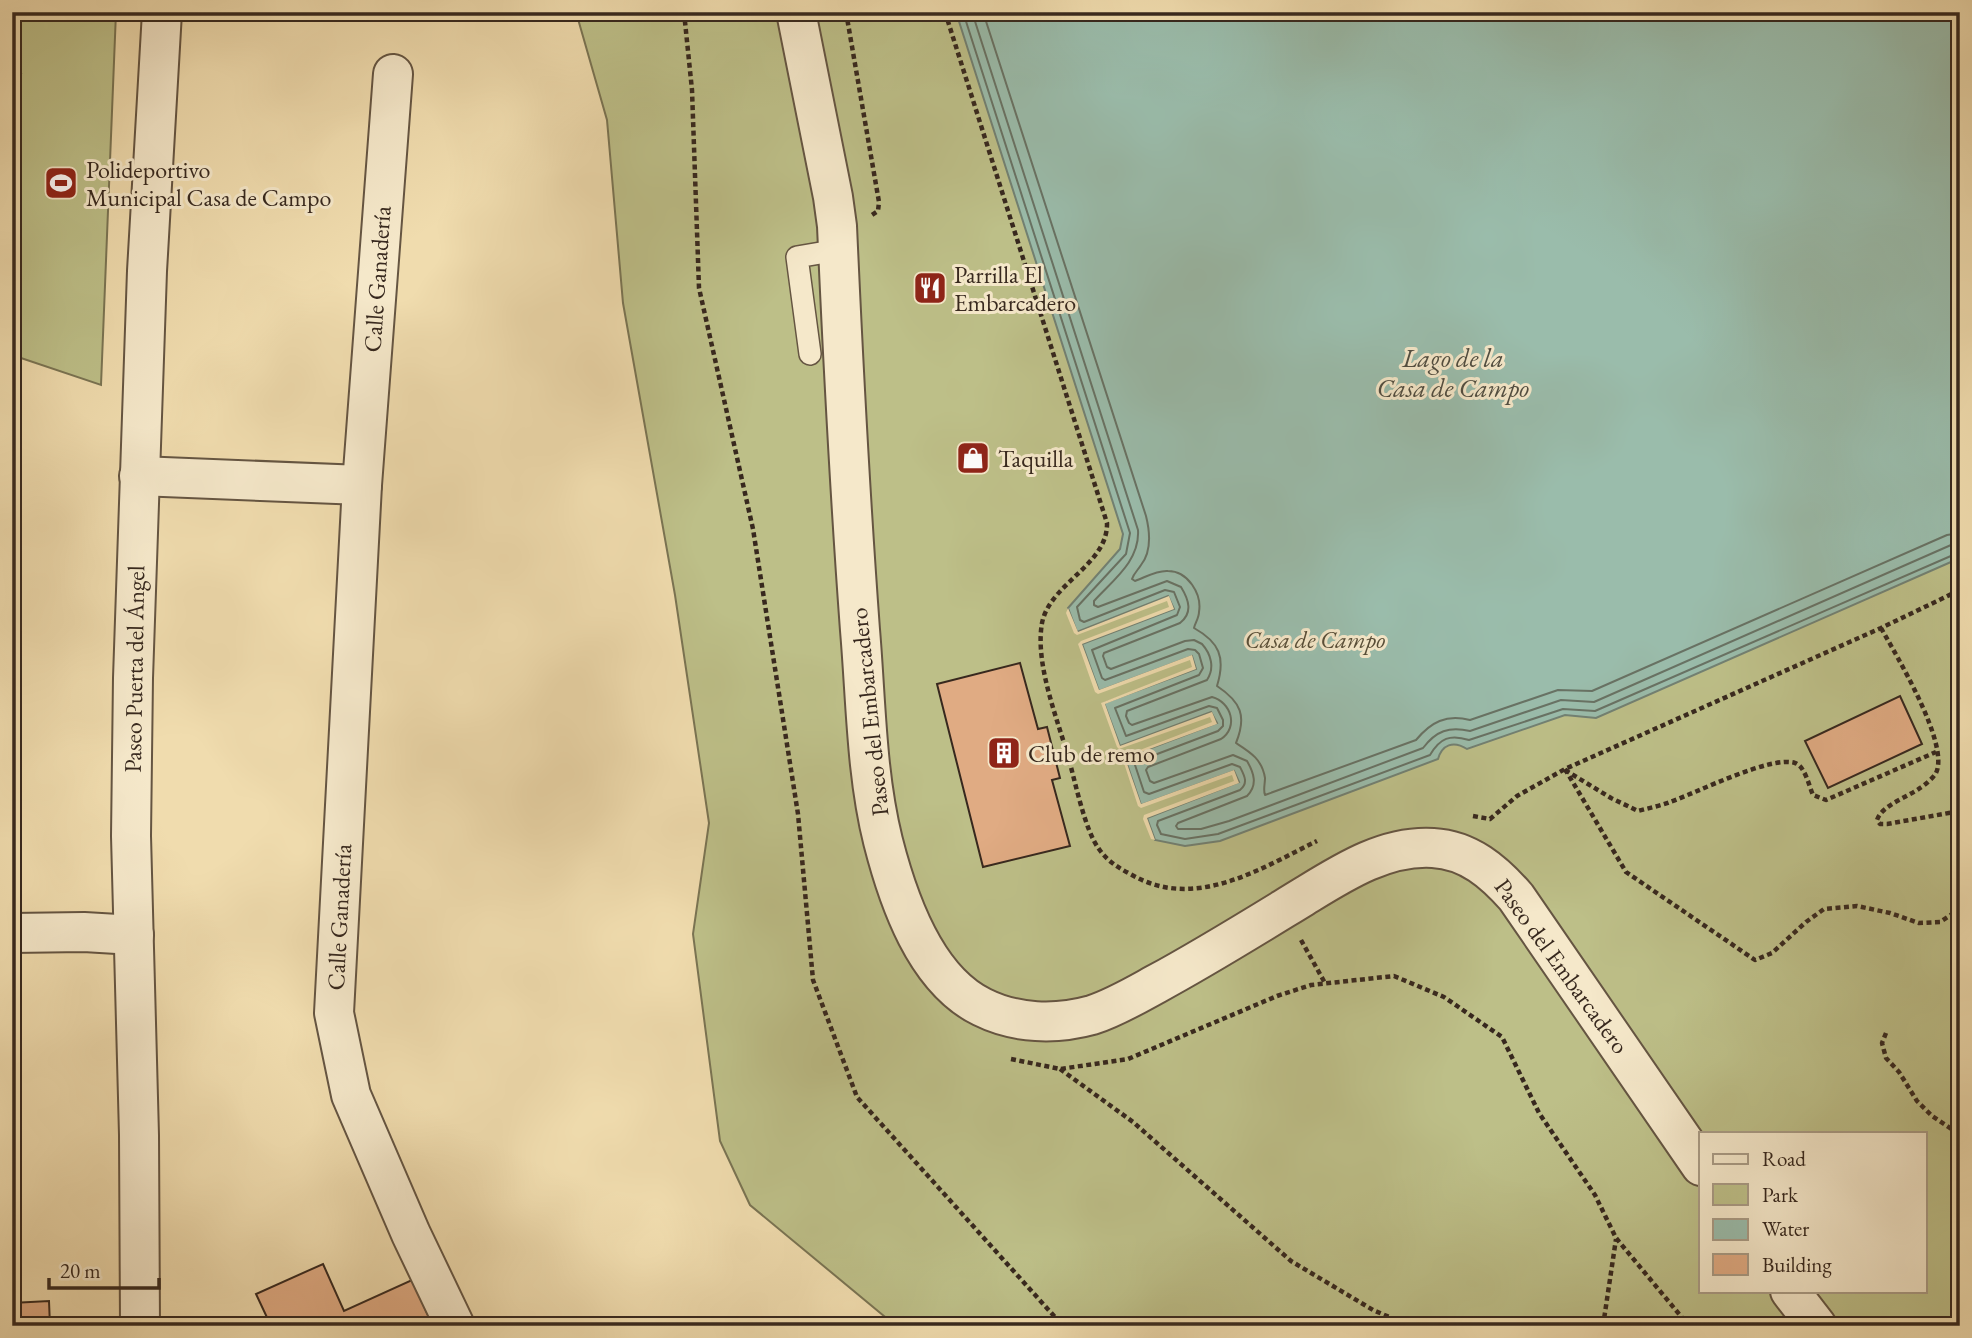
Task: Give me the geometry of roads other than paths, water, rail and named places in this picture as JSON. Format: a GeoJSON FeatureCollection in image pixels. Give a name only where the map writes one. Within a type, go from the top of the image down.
{"type":"FeatureCollection","features":[{"type":"Feature","properties":{"kind":"street","name":"Paseo Puerta del Ángel"},"geometry":{"type":"LineString","coordinates":[[140,1326],[131,836],[132,704],[149,230],[162,12]]}},
{"type":"Feature","properties":{"kind":"street","name":"Paseo del Embarcadero"},"geometry":{"type":"LineString","coordinates":[[796,12],[833,197],[847,450],[872,775],[883,839],[911,923],[937,969],[952,988],[982,1007],[1019,1021],[1061,1021],[1095,1014],[1190,966],[1340,874],[1376,857],[1434,848],[1467,856],[1494,872],[1516,897],[1699,1163]]}},
{"type":"Feature","properties":{"kind":"street","name":"Calle Ganadería"},"geometry":{"type":"LineString","coordinates":[[393,74],[362,485],[334,1013],[351,1095],[411,1234],[455,1326]]}},
{"type":"Feature","properties":{"kind":"street"},"geometry":{"type":"LineString","coordinates":[[139,476],[362,485]]}},
{"type":"Feature","properties":{"kind":"street"},"geometry":{"type":"LineString","coordinates":[[12,933],[84,932],[134,935]]}},
{"type":"Feature","properties":{"kind":"street"},"geometry":{"type":"LineString","coordinates":[[1791,1292],[1817,1326]]}},
{"type":"Feature","properties":{"kind":"lane"},"geometry":{"type":"LineString","coordinates":[[810,354],[797,257],[838,250]]}},
{"type":"Feature","properties":{"kind":"water","name":"Lago de la Casa de Campo"},"geometry":{"type":"Polygon","coordinates":[[[956,12],[1960,12],[1960,558],[1596,718],[1565,715],[1467,749],[1449,745],[1442,750],[1438,759],[1220,841],[1185,846],[1155,840],[1147,818],[1239,782],[1234,771],[1141,805],[1125,758],[1217,723],[1211,712],[1120,746],[1104,703],[1196,669],[1192,656],[1099,691],[1082,644],[1174,609],[1168,596],[1077,632],[1068,608],[1120,549],[1123,534],[956,12]]]}},
{"type":"Feature","properties":{"kind":"place","name":"Polideportivo Municipal Casa de Campo"},"geometry":{"type":"Point","coordinates":[61,183]}},
{"type":"Feature","properties":{"kind":"place","name":"Parrilla El Embarcadero"},"geometry":{"type":"Point","coordinates":[930,288]}},
{"type":"Feature","properties":{"kind":"place","name":"Taquilla"},"geometry":{"type":"Point","coordinates":[973,458]}},
{"type":"Feature","properties":{"kind":"place","name":"Club de remo"},"geometry":{"type":"Point","coordinates":[1004,753]}},
{"type":"Feature","properties":{"kind":"park label","name":"Casa de Campo"},"geometry":{"type":"Point","coordinates":[1315,639]}}]}
